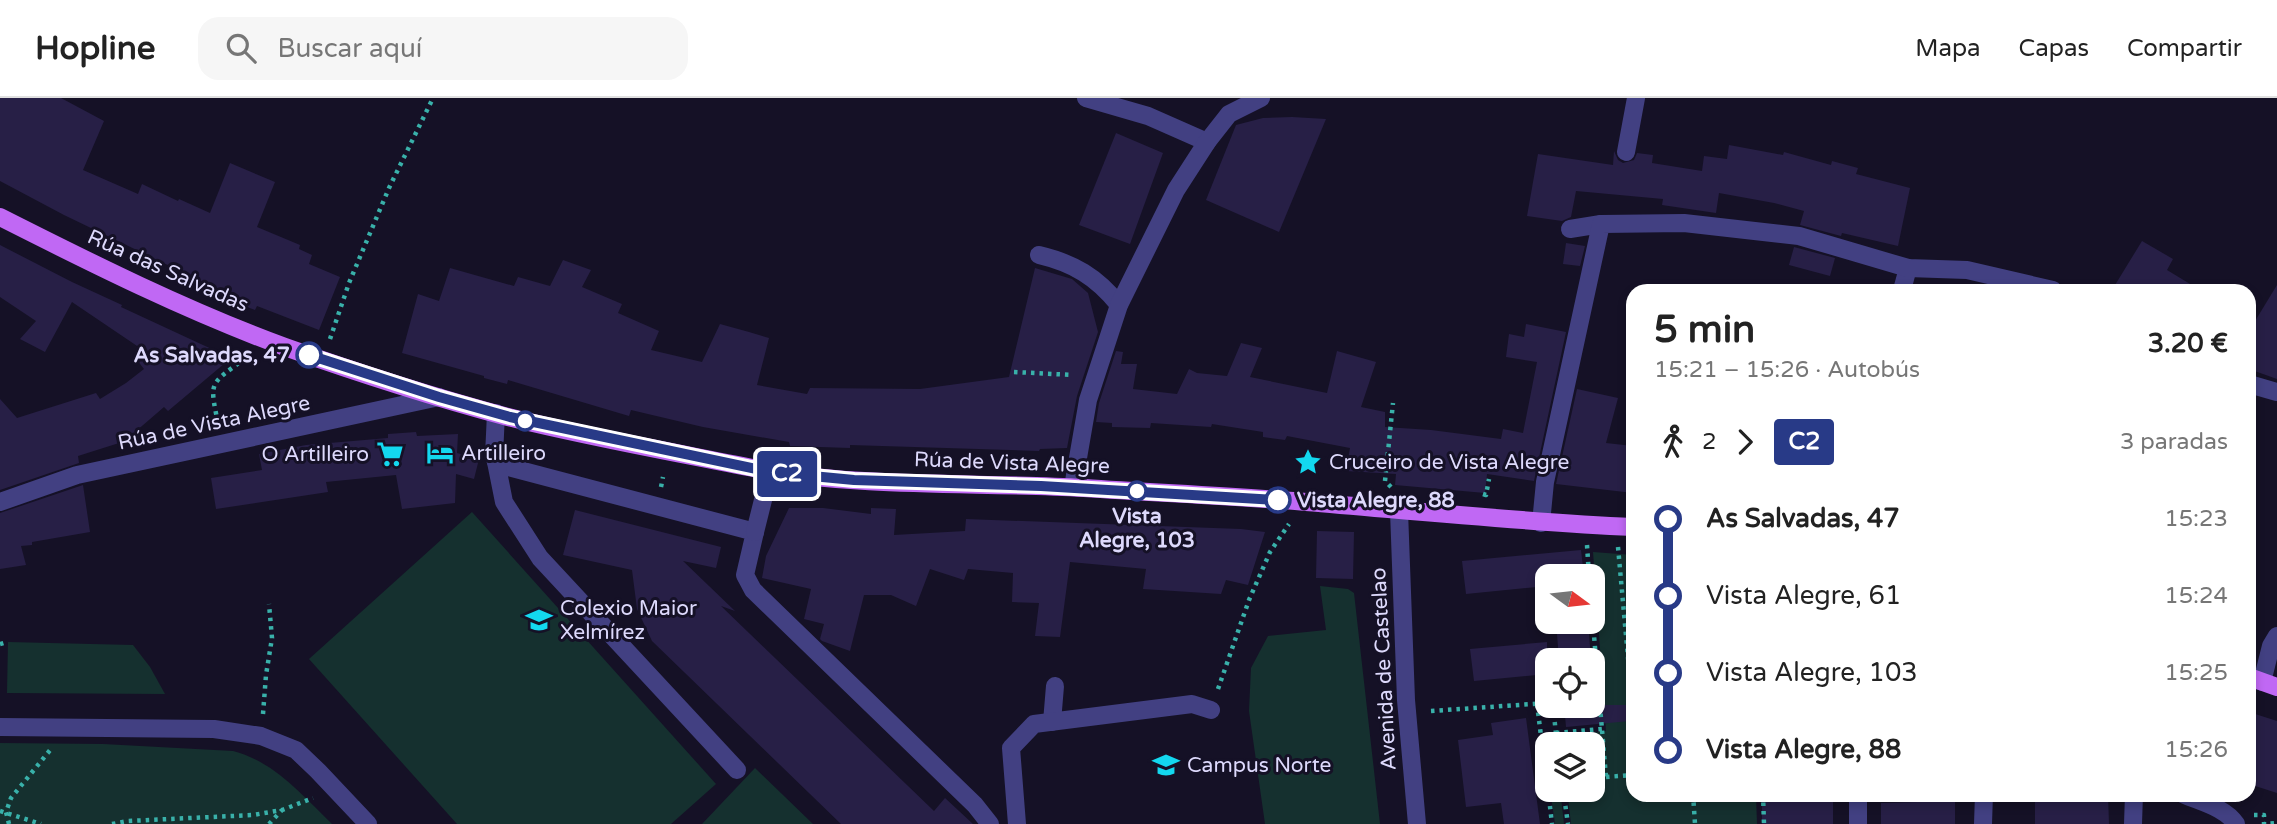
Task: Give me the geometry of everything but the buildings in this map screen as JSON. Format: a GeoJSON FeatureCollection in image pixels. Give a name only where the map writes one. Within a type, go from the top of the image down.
{"type":"FeatureCollection","features":[{"type":"Feature","properties":{"kind":"main road","name":"Rúa das Salvadas"},"geometry":{"type":"LineString","coordinates":[[0,217],[122,278],[320,359]]}},
{"type":"Feature","properties":{"kind":"main road","name":"Rúa de Vista Alegre"},"geometry":{"type":"LineString","coordinates":[[320,359],[496,413],[770,472],[854,480],[1073,487],[1304,502],[1541,523],[1626,527]]}},
{"type":"Feature","properties":{"kind":"street"},"geometry":{"type":"LineString","coordinates":[[1086,98],[1148,116],[1207,142]]}},
{"type":"Feature","properties":{"kind":"street"},"geometry":{"type":"LineString","coordinates":[[1073,487],[1088,400],[1119,305],[1176,190],[1231,106],[1261,98]]}},
{"type":"Feature","properties":{"kind":"street"},"geometry":{"type":"LineString","coordinates":[[1626,152],[1636,98]]}},
{"type":"Feature","properties":{"kind":"street"},"geometry":{"type":"LineString","coordinates":[[1570,229],[1601,224],[1684,223],[1799,236],[1908,268],[1967,271],[2026,284]]}},
{"type":"Feature","properties":{"kind":"street"},"geometry":{"type":"LineString","coordinates":[[1541,523],[1544,489],[1601,224]]}},
{"type":"Feature","properties":{"kind":"street"},"geometry":{"type":"LineString","coordinates":[[1039,255],[1063,261],[1081,270],[1108,291],[1119,305]]}},
{"type":"Feature","properties":{"kind":"street"},"geometry":{"type":"LineString","coordinates":[[1904,284],[1908,268]]}},
{"type":"Feature","properties":{"kind":"street"},"geometry":{"type":"LineString","coordinates":[[2256,386],[2277,392]]}},
{"type":"Feature","properties":{"kind":"street","name":"Rúa de Vista Alegre"},"geometry":{"type":"LineString","coordinates":[[0,502],[77,475],[439,397]]}},
{"type":"Feature","properties":{"kind":"street"},"geometry":{"type":"LineString","coordinates":[[496,413],[494,456],[504,502],[540,558],[737,770]]}},
{"type":"Feature","properties":{"kind":"street"},"geometry":{"type":"LineString","coordinates":[[496,462],[755,532]]}},
{"type":"Feature","properties":{"kind":"street"},"geometry":{"type":"LineString","coordinates":[[770,472],[745,575],[754,590],[975,805],[990,824]]}},
{"type":"Feature","properties":{"kind":"street","name":"Avenida de Castelao"},"geometry":{"type":"LineString","coordinates":[[1399,511],[1406,701],[1417,824]]}},
{"type":"Feature","properties":{"kind":"street"},"geometry":{"type":"LineString","coordinates":[[2263,682],[2271,646],[2277,636]]}},
{"type":"Feature","properties":{"kind":"street"},"geometry":{"type":"LineString","coordinates":[[1052,722],[1055,686]]}},
{"type":"Feature","properties":{"kind":"street"},"geometry":{"type":"LineString","coordinates":[[1017,824],[1011,748],[1034,724],[1192,704],[1211,710]]}},
{"type":"Feature","properties":{"kind":"street"},"geometry":{"type":"LineString","coordinates":[[0,726],[214,729],[261,736],[296,750],[368,824]]}},
{"type":"Feature","properties":{"kind":"street"},"geometry":{"type":"LineString","coordinates":[[1858,802],[1858,824]]}},
{"type":"Feature","properties":{"kind":"street"},"geometry":{"type":"LineString","coordinates":[[1983,824],[1984,802]]}},
{"type":"Feature","properties":{"kind":"street"},"geometry":{"type":"LineString","coordinates":[[2133,824],[2134,802]]}},
{"type":"Feature","properties":{"kind":"street"},"geometry":{"type":"LineString","coordinates":[[2201,802],[2221,811],[2236,824]]}},
{"type":"Feature","properties":{"kind":"path"},"geometry":{"type":"LineString","coordinates":[[320,359],[332,335],[349,283],[389,188],[433,98]]}},
{"type":"Feature","properties":{"kind":"path"},"geometry":{"type":"LineString","coordinates":[[216,414],[212,390],[217,379],[244,359]]}},
{"type":"Feature","properties":{"kind":"path"},"geometry":{"type":"LineString","coordinates":[[1014,372],[1095,377]]}},
{"type":"Feature","properties":{"kind":"path"},"geometry":{"type":"LineString","coordinates":[[1385,481],[1393,403]]}},
{"type":"Feature","properties":{"kind":"path"},"geometry":{"type":"LineString","coordinates":[[662,484],[663,477]]}},
{"type":"Feature","properties":{"kind":"path"},"geometry":{"type":"LineString","coordinates":[[1211,710],[1249,600],[1270,552],[1289,524]]}},
{"type":"Feature","properties":{"kind":"path"},"geometry":{"type":"LineString","coordinates":[[1587,544],[1589,564]]}},
{"type":"Feature","properties":{"kind":"path"},"geometry":{"type":"LineString","coordinates":[[1618,546],[1626,635]]}},
{"type":"Feature","properties":{"kind":"path"},"geometry":{"type":"LineString","coordinates":[[261,736],[272,638],[269,604]]}},
{"type":"Feature","properties":{"kind":"path"},"geometry":{"type":"LineString","coordinates":[[1594,634],[1606,777],[1626,776]]}},
{"type":"Feature","properties":{"kind":"path"},"geometry":{"type":"LineString","coordinates":[[0,644],[8,642]]}},
{"type":"Feature","properties":{"kind":"path"},"geometry":{"type":"LineString","coordinates":[[1431,711],[1535,704]]}},
{"type":"Feature","properties":{"kind":"path"},"geometry":{"type":"LineString","coordinates":[[1568,732],[1602,729]]}},
{"type":"Feature","properties":{"kind":"path"},"geometry":{"type":"LineString","coordinates":[[3,811],[55,743]]}},
{"type":"Feature","properties":{"kind":"path"},"geometry":{"type":"LineString","coordinates":[[112,824],[253,814],[282,810],[313,798]]}},
{"type":"Feature","properties":{"kind":"path"},"geometry":{"type":"LineString","coordinates":[[1549,802],[1552,824]]}},
{"type":"Feature","properties":{"kind":"path"},"geometry":{"type":"LineString","coordinates":[[1565,802],[1568,824]]}},
{"type":"Feature","properties":{"kind":"path"},"geometry":{"type":"LineString","coordinates":[[1694,802],[1695,824]]}},
{"type":"Feature","properties":{"kind":"path"},"geometry":{"type":"LineString","coordinates":[[1763,802],[1764,824]]}},
{"type":"Feature","properties":{"kind":"path"},"geometry":{"type":"LineString","coordinates":[[269,824],[282,810]]}},
{"type":"Feature","properties":{"kind":"path"},"geometry":{"type":"LineString","coordinates":[[3,811],[9,824]]}},
{"type":"Feature","properties":{"kind":"path"},"geometry":{"type":"LineString","coordinates":[[3,811],[41,824]]}},
{"type":"Feature","properties":{"kind":"path"},"geometry":{"type":"LineString","coordinates":[[2254,814],[2264,815],[2264,824],[2277,823]]}},
{"type":"Feature","properties":{"kind":"green space"},"geometry":{"type":"Polygon","coordinates":[[[472,512],[716,784],[671,824],[457,824],[309,659],[472,512]]]}},
{"type":"Feature","properties":{"kind":"green space"},"geometry":{"type":"Polygon","coordinates":[[[1593,552],[1626,554],[1626,802],[1756,802],[1757,824],[1571,824],[1568,802],[1605,802],[1605,732],[1598,732],[1606,731],[1605,648],[1600,648],[1599,634],[1605,634],[1605,564],[1594,564],[1593,552]]]}},
{"type":"Feature","properties":{"kind":"green space"},"geometry":{"type":"Polygon","coordinates":[[[1320,586],[1348,589],[1354,593],[1380,824],[1265,824],[1249,711],[1251,668],[1268,636],[1326,630],[1320,586]]]}},
{"type":"Feature","properties":{"kind":"green space"},"geometry":{"type":"Polygon","coordinates":[[[8,642],[133,645],[150,667],[165,694],[7,693],[8,642]]]}},
{"type":"Feature","properties":{"kind":"green space"},"geometry":{"type":"Polygon","coordinates":[[[0,743],[103,744],[233,751],[275,771],[332,824],[0,824],[0,743]]]}},
{"type":"Feature","properties":{"kind":"green space"},"geometry":{"type":"Polygon","coordinates":[[[755,768],[813,824],[702,824],[755,768]]]}},
{"type":"Feature","properties":{"kind":"green space"},"geometry":{"type":"Polygon","coordinates":[[[1552,802],[1561,802],[1564,824],[1555,824],[1552,802]]]}},
{"type":"Feature","properties":{"kind":"bus line","name":"C2"},"geometry":{"type":"LineString","coordinates":[[309,355],[510,417],[770,472],[854,480],[1041,486],[1278,500]]}},
{"type":"Feature","properties":{"kind":"place","name":"As Salvadas, 47"},"geometry":{"type":"Point","coordinates":[309,355]}},
{"type":"Feature","properties":{"kind":"place","name":"Artilleiro"},"geometry":{"type":"Point","coordinates":[440,453]}},
{"type":"Feature","properties":{"kind":"place","name":"O Artilleiro"},"geometry":{"type":"Point","coordinates":[390,454]}},
{"type":"Feature","properties":{"kind":"place","name":"Cruceiro de Vista Alegre"},"geometry":{"type":"Point","coordinates":[1308,462]}},
{"type":"Feature","properties":{"kind":"place","name":"Vista Alegre, 103"},"geometry":{"type":"Point","coordinates":[1137,491]}},
{"type":"Feature","properties":{"kind":"place","name":"Vista Alegre, 88"},"geometry":{"type":"Point","coordinates":[1278,500]}},
{"type":"Feature","properties":{"kind":"place","name":"Colexio Maior Xelmírez"},"geometry":{"type":"Point","coordinates":[539,620]}},
{"type":"Feature","properties":{"kind":"place","name":"Campus Norte"},"geometry":{"type":"Point","coordinates":[1166,765]}}]}
